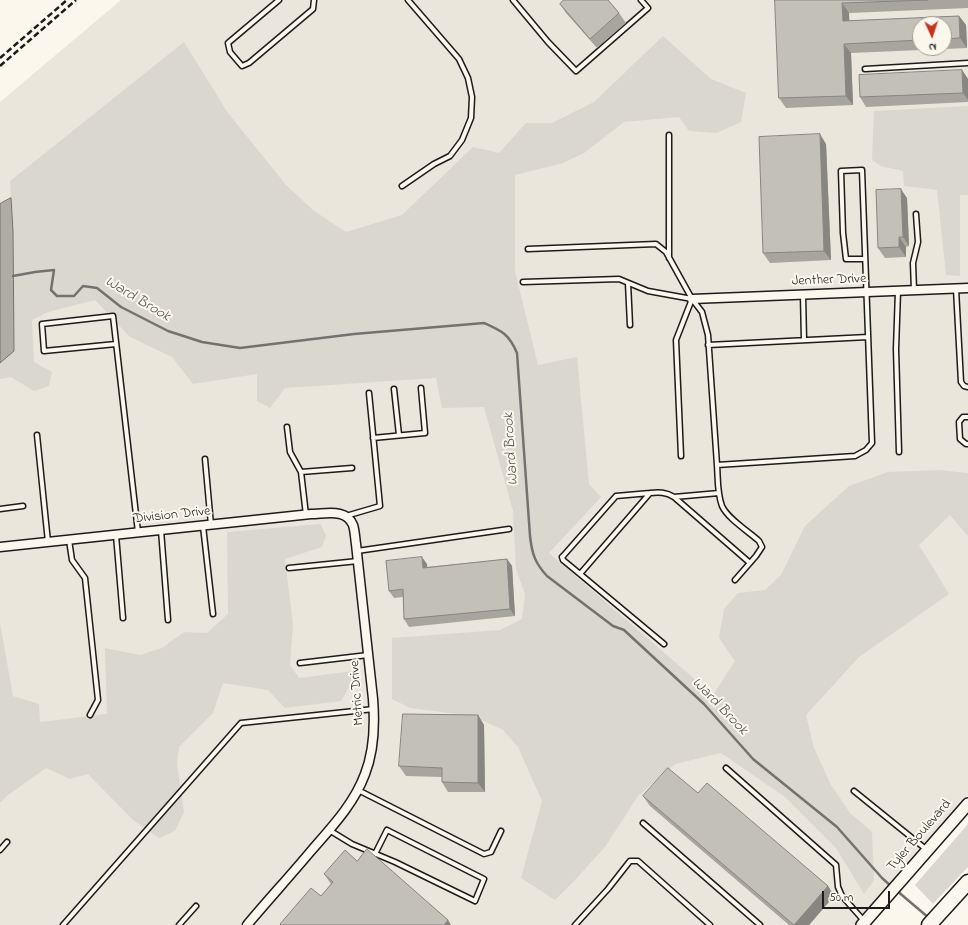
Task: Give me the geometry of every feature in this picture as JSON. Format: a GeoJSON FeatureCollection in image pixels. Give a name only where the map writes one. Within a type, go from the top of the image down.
{"type":"FeatureCollection","features":[{"type":"Feature","properties":{"kind":"highway"},"geometry":{"type":"LineString","coordinates":[[929,925],[968,882]]}},
{"type":"Feature","properties":{"kind":"street","name":"Jenther Drive"},"geometry":{"type":"LineString","coordinates":[[692,299],[968,288]]}},
{"type":"Feature","properties":{"kind":"street","name":"Division Drive"},"geometry":{"type":"LineString","coordinates":[[0,547],[306,515],[340,513],[346,516]]}},
{"type":"Feature","properties":{"kind":"street","name":"Metric Drive"},"geometry":{"type":"LineString","coordinates":[[247,925],[329,830],[355,795],[365,774],[372,749],[374,709],[357,551],[353,526],[346,516]]}},
{"type":"Feature","properties":{"kind":"street","name":"Tyler Boulevard"},"geometry":{"type":"LineString","coordinates":[[863,923],[968,804]]}},
{"type":"Feature","properties":{"kind":"lane"},"geometry":{"type":"LineString","coordinates":[[279,0],[228,43],[230,52],[242,66],[249,63],[313,9],[314,0]]}},
{"type":"Feature","properties":{"kind":"lane"},"geometry":{"type":"LineString","coordinates":[[402,186],[434,164],[450,156],[462,140],[470,118],[472,97],[468,78],[459,59],[408,0]]}},
{"type":"Feature","properties":{"kind":"lane"},"geometry":{"type":"LineString","coordinates":[[513,0],[548,42],[576,71],[648,8],[641,0]]}},
{"type":"Feature","properties":{"kind":"lane"},"geometry":{"type":"LineString","coordinates":[[865,69],[968,63]]}},
{"type":"Feature","properties":{"kind":"lane"},"geometry":{"type":"LineString","coordinates":[[669,135],[669,258]]}},
{"type":"Feature","properties":{"kind":"lane"},"geometry":{"type":"LineString","coordinates":[[717,465],[855,456],[866,450],[872,443],[862,170],[841,171],[843,233],[846,259],[865,259]]}},
{"type":"Feature","properties":{"kind":"lane"},"geometry":{"type":"LineString","coordinates":[[914,290],[913,263],[918,242],[916,214]]}},
{"type":"Feature","properties":{"kind":"lane"},"geometry":{"type":"LineString","coordinates":[[528,249],[656,244],[666,252],[692,299],[702,312],[708,335],[719,493],[722,505],[727,514],[759,541],[762,547],[735,580]]}},
{"type":"Feature","properties":{"kind":"lane"},"geometry":{"type":"LineString","coordinates":[[523,282],[618,279],[648,291],[692,299]]}},
{"type":"Feature","properties":{"kind":"lane"},"geometry":{"type":"LineString","coordinates":[[628,283],[630,324]]}},
{"type":"Feature","properties":{"kind":"lane"},"geometry":{"type":"LineString","coordinates":[[956,289],[961,382],[964,386],[968,387]]}},
{"type":"Feature","properties":{"kind":"lane"},"geometry":{"type":"LineString","coordinates":[[898,291],[896,349],[899,452]]}},
{"type":"Feature","properties":{"kind":"lane"},"geometry":{"type":"LineString","coordinates":[[803,295],[804,340]]}},
{"type":"Feature","properties":{"kind":"lane"},"geometry":{"type":"LineString","coordinates":[[681,456],[676,340],[692,299]]}},
{"type":"Feature","properties":{"kind":"lane"},"geometry":{"type":"LineString","coordinates":[[116,344],[44,351],[42,324],[113,316],[138,533]]}},
{"type":"Feature","properties":{"kind":"lane"},"geometry":{"type":"LineString","coordinates":[[708,346],[868,337]]}},
{"type":"Feature","properties":{"kind":"lane"},"geometry":{"type":"LineString","coordinates":[[373,438],[425,433],[421,388]]}},
{"type":"Feature","properties":{"kind":"lane"},"geometry":{"type":"LineString","coordinates":[[394,389],[399,435]]}},
{"type":"Feature","properties":{"kind":"lane"},"geometry":{"type":"LineString","coordinates":[[346,516],[380,506],[369,393]]}},
{"type":"Feature","properties":{"kind":"lane"},"geometry":{"type":"LineString","coordinates":[[968,417],[963,417],[959,422],[960,439],[968,444]]}},
{"type":"Feature","properties":{"kind":"lane"},"geometry":{"type":"LineString","coordinates":[[287,427],[290,452],[301,472],[306,515]]}},
{"type":"Feature","properties":{"kind":"lane"},"geometry":{"type":"LineString","coordinates":[[37,435],[48,542]]}},
{"type":"Feature","properties":{"kind":"lane"},"geometry":{"type":"LineString","coordinates":[[205,459],[207,525],[213,614]]}},
{"type":"Feature","properties":{"kind":"lane"},"geometry":{"type":"LineString","coordinates":[[301,472],[352,468]]}},
{"type":"Feature","properties":{"kind":"lane"},"geometry":{"type":"LineString","coordinates":[[664,644],[563,560],[562,557],[616,496],[660,492],[668,493],[750,563]]}},
{"type":"Feature","properties":{"kind":"lane"},"geometry":{"type":"LineString","coordinates":[[580,574],[650,493]]}},
{"type":"Feature","properties":{"kind":"lane"},"geometry":{"type":"LineString","coordinates":[[674,497],[719,493]]}},
{"type":"Feature","properties":{"kind":"lane"},"geometry":{"type":"LineString","coordinates":[[0,509],[23,506]]}},
{"type":"Feature","properties":{"kind":"lane"},"geometry":{"type":"LineString","coordinates":[[357,551],[509,528]]}},
{"type":"Feature","properties":{"kind":"lane"},"geometry":{"type":"LineString","coordinates":[[161,530],[168,620]]}},
{"type":"Feature","properties":{"kind":"lane"},"geometry":{"type":"LineString","coordinates":[[116,535],[123,618]]}},
{"type":"Feature","properties":{"kind":"lane"},"geometry":{"type":"LineString","coordinates":[[70,540],[72,560],[85,578],[98,700],[90,715]]}},
{"type":"Feature","properties":{"kind":"lane"},"geometry":{"type":"LineString","coordinates":[[289,568],[358,561]]}},
{"type":"Feature","properties":{"kind":"lane"},"geometry":{"type":"LineString","coordinates":[[300,663],[368,656]]}},
{"type":"Feature","properties":{"kind":"lane"},"geometry":{"type":"LineString","coordinates":[[63,925],[241,723],[374,709]]}},
{"type":"Feature","properties":{"kind":"lane"},"geometry":{"type":"LineString","coordinates":[[726,768],[836,865],[838,887],[842,896],[863,923]]}},
{"type":"Feature","properties":{"kind":"lane"},"geometry":{"type":"LineString","coordinates":[[358,790],[484,854],[491,852],[501,831]]}},
{"type":"Feature","properties":{"kind":"lane"},"geometry":{"type":"LineString","coordinates":[[854,791],[927,850]]}},
{"type":"Feature","properties":{"kind":"lane"},"geometry":{"type":"LineString","coordinates":[[643,823],[760,925]]}},
{"type":"Feature","properties":{"kind":"lane"},"geometry":{"type":"LineString","coordinates":[[329,830],[352,844],[375,854],[394,862],[475,901],[484,880],[387,830],[375,854]]}},
{"type":"Feature","properties":{"kind":"lane"},"geometry":{"type":"LineString","coordinates":[[0,850],[7,842]]}},
{"type":"Feature","properties":{"kind":"lane"},"geometry":{"type":"LineString","coordinates":[[575,925],[608,889],[630,861],[638,861],[710,925]]}},
{"type":"Feature","properties":{"kind":"lane"},"geometry":{"type":"LineString","coordinates":[[179,925],[196,906]]}},
{"type":"Feature","properties":{"kind":"shaded area"},"geometry":{"type":"Polygon","coordinates":[[[121,0],[968,0],[968,795],[855,925],[0,925],[0,102],[121,0]]]}},
{"type":"Feature","properties":{"kind":"shaded area"},"geometry":{"type":"Polygon","coordinates":[[[663,36],[711,79],[746,93],[741,122],[717,133],[689,131],[679,117],[624,122],[584,153],[563,163],[515,175],[515,271],[538,365],[577,357],[589,484],[601,497],[549,553],[713,695],[735,661],[719,638],[724,609],[738,593],[765,590],[781,575],[805,526],[849,486],[888,472],[939,470],[968,473],[968,536],[950,515],[919,545],[949,594],[859,657],[806,715],[814,748],[831,785],[850,813],[872,832],[874,880],[864,894],[836,848],[785,797],[721,753],[675,764],[638,796],[605,847],[555,900],[521,878],[542,801],[518,747],[503,730],[473,716],[410,708],[392,699],[392,638],[500,630],[522,619],[525,594],[516,569],[513,511],[484,407],[442,408],[436,378],[285,388],[270,408],[257,401],[257,374],[193,384],[172,357],[130,337],[95,300],[48,312],[32,320],[34,362],[52,372],[49,386],[34,391],[11,377],[0,379],[0,363],[14,351],[13,231],[10,181],[184,42],[228,113],[286,185],[314,211],[346,232],[402,215],[473,147],[499,153],[526,123],[552,123],[594,102],[663,36]]]}},
{"type":"Feature","properties":{"kind":"shaded area"},"geometry":{"type":"Polygon","coordinates":[[[968,106],[968,195],[960,195],[960,276],[946,275],[937,190],[904,186],[903,171],[881,166],[872,160],[874,111],[968,106]]]}},
{"type":"Feature","properties":{"kind":"shaded area"},"geometry":{"type":"Polygon","coordinates":[[[11,198],[13,231],[14,351],[0,363],[0,204],[11,198]]]}},
{"type":"Feature","properties":{"kind":"shaded area"},"geometry":{"type":"Polygon","coordinates":[[[321,524],[326,536],[322,547],[285,559],[293,625],[290,665],[299,678],[353,671],[351,684],[341,701],[285,708],[268,690],[223,683],[213,713],[179,747],[177,763],[184,812],[175,831],[159,838],[133,820],[88,774],[70,779],[46,768],[8,795],[0,803],[0,623],[13,696],[39,704],[40,722],[107,714],[105,648],[140,655],[162,648],[184,632],[207,633],[228,614],[227,532],[321,524]]]}},
{"type":"Feature","properties":{"kind":"shaded area"},"geometry":{"type":"Polygon","coordinates":[[[968,824],[968,867],[933,904],[915,885],[968,824]]]}},
{"type":"Feature","properties":{"kind":"building"},"geometry":{"type":"Polygon","coordinates":[[[564,0],[608,0],[619,13],[590,39],[560,4],[564,0]]]}},
{"type":"Feature","properties":{"kind":"building"},"geometry":{"type":"Polygon","coordinates":[[[775,0],[928,0],[842,3],[843,21],[912,18],[912,40],[844,44],[846,96],[779,98],[775,0]]]}},
{"type":"Feature","properties":{"kind":"building"},"geometry":{"type":"Polygon","coordinates":[[[952,16],[959,16],[960,38],[952,38],[952,16]]]}},
{"type":"Feature","properties":{"kind":"building"},"geometry":{"type":"Polygon","coordinates":[[[962,70],[963,93],[860,97],[859,75],[962,70]]]}},
{"type":"Feature","properties":{"kind":"building"},"geometry":{"type":"Polygon","coordinates":[[[820,134],[824,251],[763,253],[759,137],[820,134]]]}},
{"type":"Feature","properties":{"kind":"building"},"geometry":{"type":"Polygon","coordinates":[[[901,189],[903,237],[899,237],[899,247],[878,248],[876,190],[901,189]]]}},
{"type":"Feature","properties":{"kind":"building"},"geometry":{"type":"Polygon","coordinates":[[[422,557],[423,568],[507,559],[510,609],[404,619],[403,589],[389,591],[386,561],[422,557]]]}},
{"type":"Feature","properties":{"kind":"building"},"geometry":{"type":"Polygon","coordinates":[[[403,714],[478,715],[478,783],[442,782],[442,768],[399,766],[403,714]]]}},
{"type":"Feature","properties":{"kind":"building"},"geometry":{"type":"Polygon","coordinates":[[[668,768],[698,793],[707,783],[828,886],[794,925],[643,796],[668,768]]]}},
{"type":"Feature","properties":{"kind":"building"},"geometry":{"type":"Polygon","coordinates":[[[367,849],[448,920],[444,925],[280,924],[311,888],[321,896],[333,882],[324,874],[345,850],[357,861],[367,849]]]}},
{"type":"Feature","properties":{"kind":"waterway","name":"Ward Brook"},"geometry":{"type":"LineString","coordinates":[[13,276],[54,270],[51,290],[57,296],[74,296],[83,286],[97,288],[121,307],[168,331],[202,342],[240,348],[354,334],[484,323],[500,331],[508,337],[517,353],[530,536],[533,553],[540,567],[547,576],[613,626],[624,630],[704,704],[753,759],[837,827],[882,878],[892,887]]}},
{"type":"Feature","properties":{"kind":"waterway","name":"Ward Brook"},"geometry":{"type":"LineString","coordinates":[[896,890],[929,918]]}},
{"type":"Feature","properties":{"kind":"railway"},"geometry":{"type":"LineString","coordinates":[[0,58],[67,0]]}},
{"type":"Feature","properties":{"kind":"railway"},"geometry":{"type":"LineString","coordinates":[[0,66],[76,0]]}}]}
